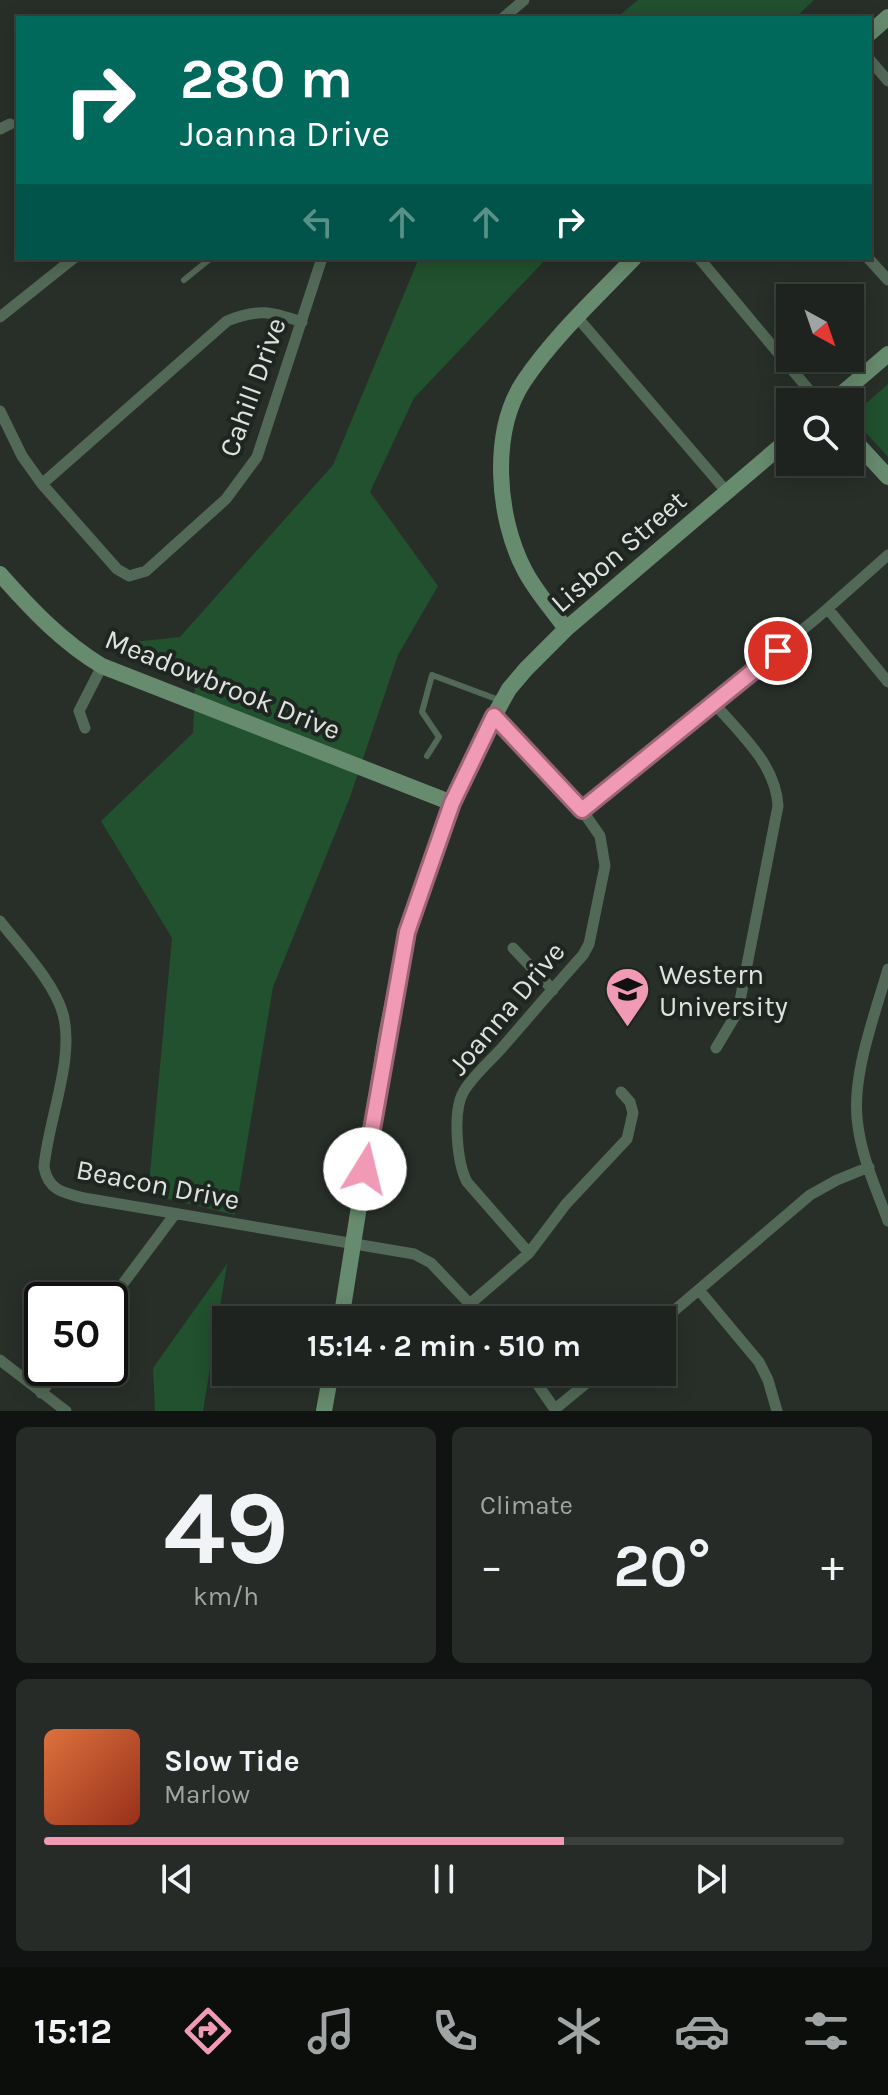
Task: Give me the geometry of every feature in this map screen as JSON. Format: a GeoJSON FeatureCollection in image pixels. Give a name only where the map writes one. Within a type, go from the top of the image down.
{"type":"FeatureCollection","features":[{"type":"Feature","properties":{"kind":"main road"},"geometry":{"type":"LineString","coordinates":[[872,31],[888,17]]}},
{"type":"Feature","properties":{"kind":"main road"},"geometry":{"type":"LineString","coordinates":[[566,629],[532,583],[516,552],[506,520],[501,468],[505,433],[522,384],[577,317],[632,260]]}},
{"type":"Feature","properties":{"kind":"main road"},"geometry":{"type":"LineString","coordinates":[[848,388],[888,354]]}},
{"type":"Feature","properties":{"kind":"main road","name":"Lisbon Street"},"geometry":{"type":"LineString","coordinates":[[343,1306],[386,1036],[407,932],[452,803],[498,708],[526,669],[566,629],[776,450]]}},
{"type":"Feature","properties":{"kind":"main road"},"geometry":{"type":"LineString","coordinates":[[864,451],[888,477]]}},
{"type":"Feature","properties":{"kind":"main road","name":"Meadowbrook Drive"},"geometry":{"type":"LineString","coordinates":[[0,576],[53,631],[102,666],[452,803]]}},
{"type":"Feature","properties":{"kind":"main road"},"geometry":{"type":"LineString","coordinates":[[328,1410],[330,1386]]}},
{"type":"Feature","properties":{"kind":"street"},"geometry":{"type":"LineString","coordinates":[[505,16],[524,0]]}},
{"type":"Feature","properties":{"kind":"street"},"geometry":{"type":"LineString","coordinates":[[872,62],[888,81]]}},
{"type":"Feature","properties":{"kind":"street"},"geometry":{"type":"LineString","coordinates":[[0,317],[71,260]]}},
{"type":"Feature","properties":{"kind":"street","name":"Cahill Drive"},"geometry":{"type":"LineString","coordinates":[[42,484],[117,569],[129,576],[146,571],[226,499],[251,468],[263,446],[321,260]]}},
{"type":"Feature","properties":{"kind":"street"},"geometry":{"type":"LineString","coordinates":[[701,260],[807,388]]}},
{"type":"Feature","properties":{"kind":"street"},"geometry":{"type":"LineString","coordinates":[[870,260],[888,280]]}},
{"type":"Feature","properties":{"kind":"street"},"geometry":{"type":"LineString","coordinates":[[0,411],[22,456],[42,484],[227,321],[249,312],[268,312],[302,322]]}},
{"type":"Feature","properties":{"kind":"street"},"geometry":{"type":"LineString","coordinates":[[577,317],[727,492]]}},
{"type":"Feature","properties":{"kind":"street"},"geometry":{"type":"LineString","coordinates":[[582,810],[828,609],[888,555]]}},
{"type":"Feature","properties":{"kind":"street"},"geometry":{"type":"LineString","coordinates":[[828,609],[888,682]]}},
{"type":"Feature","properties":{"kind":"street"},"geometry":{"type":"LineString","coordinates":[[85,728],[79,711],[102,666]]}},
{"type":"Feature","properties":{"kind":"street"},"geometry":{"type":"LineString","coordinates":[[714,703],[770,771],[778,806],[738,1011],[716,1048]]}},
{"type":"Feature","properties":{"kind":"street","name":"Joanna Drive"},"geometry":{"type":"LineString","coordinates":[[498,708],[582,810],[600,836],[605,859],[589,944],[583,955],[463,1093],[458,1134],[460,1168],[467,1182],[529,1253]]}},
{"type":"Feature","properties":{"kind":"street","name":"Beacon Drive"},"geometry":{"type":"LineString","coordinates":[[0,921],[57,999],[67,1039],[46,1146],[44,1167],[52,1187],[61,1192],[175,1214],[414,1254],[431,1263],[473,1306]]}},
{"type":"Feature","properties":{"kind":"street"},"geometry":{"type":"LineString","coordinates":[[513,948],[553,990]]}},
{"type":"Feature","properties":{"kind":"street"},"geometry":{"type":"LineString","coordinates":[[888,969],[861,1075],[857,1107],[858,1126],[869,1167],[888,1221]]}},
{"type":"Feature","properties":{"kind":"street"},"geometry":{"type":"LineString","coordinates":[[471,1303],[529,1253],[566,1204],[627,1139],[633,1113],[630,1102],[621,1092]]}},
{"type":"Feature","properties":{"kind":"street"},"geometry":{"type":"LineString","coordinates":[[676,1309],[810,1195],[869,1167]]}},
{"type":"Feature","properties":{"kind":"street"},"geometry":{"type":"LineString","coordinates":[[124,1282],[175,1214]]}},
{"type":"Feature","properties":{"kind":"street"},"geometry":{"type":"LineString","coordinates":[[699,1290],[759,1362],[777,1411]]}},
{"type":"Feature","properties":{"kind":"street"},"geometry":{"type":"LineString","coordinates":[[0,1360],[66,1411]]}},
{"type":"Feature","properties":{"kind":"street"},"geometry":{"type":"LineString","coordinates":[[41,1393],[46,1386]]}},
{"type":"Feature","properties":{"kind":"street"},"geometry":{"type":"LineString","coordinates":[[539,1386],[556,1410],[584,1386]]}},
{"type":"Feature","properties":{"kind":"lane"},"geometry":{"type":"LineString","coordinates":[[184,280],[209,260]]}},
{"type":"Feature","properties":{"kind":"lane"},"geometry":{"type":"LineString","coordinates":[[427,756],[439,737],[422,712],[432,675],[498,708]]}},
{"type":"Feature","properties":{"kind":"green space"},"geometry":{"type":"Polygon","coordinates":[[[638,0],[814,0],[797,16],[618,16],[638,0]]]}},
{"type":"Feature","properties":{"kind":"green space"},"geometry":{"type":"Polygon","coordinates":[[[418,260],[545,260],[414,398],[370,492],[438,586],[398,655],[350,797],[273,987],[235,1215],[148,1194],[172,938],[101,821],[193,733],[195,682],[115,644],[180,637],[333,465],[418,260]]]}},
{"type":"Feature","properties":{"kind":"green space"},"geometry":{"type":"Polygon","coordinates":[[[888,384],[888,457],[864,431],[864,405],[888,384]]]}},
{"type":"Feature","properties":{"kind":"green space"},"geometry":{"type":"Polygon","coordinates":[[[227,1264],[220,1306],[212,1306],[212,1356],[203,1411],[155,1411],[153,1368],[227,1264]]]}},
{"type":"Feature","properties":{"kind":"place","name":"Western University"},"geometry":{"type":"Point","coordinates":[628,1029]}},
{"type":"Feature","properties":{"kind":"route"},"geometry":{"type":"LineString","coordinates":[[365,1169],[386,1036],[407,932],[452,803],[494,716],[582,810],[778,651]]}}]}
